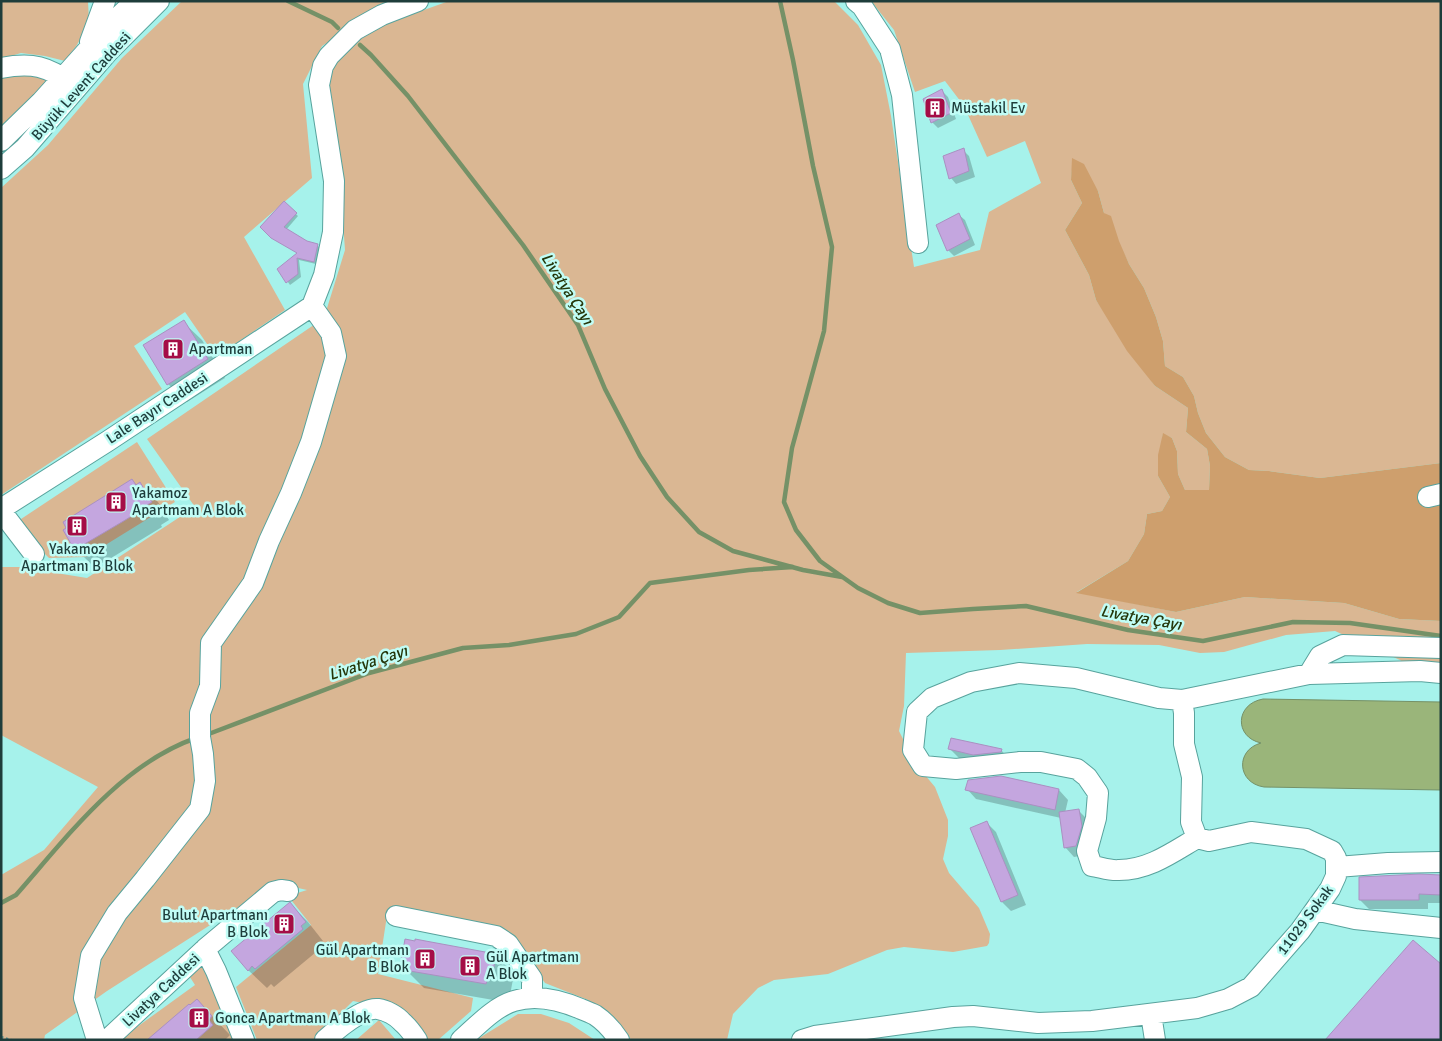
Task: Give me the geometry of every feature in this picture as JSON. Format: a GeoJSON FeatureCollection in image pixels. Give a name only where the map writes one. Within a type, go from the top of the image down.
{"type":"FeatureCollection","features":[{"type":"Feature","properties":{"kind":"street"},"geometry":{"type":"LineString","coordinates":[[105,1],[117,31]]}},
{"type":"Feature","properties":{"kind":"street"},"geometry":{"type":"LineString","coordinates":[[88,49],[105,1]]}},
{"type":"Feature","properties":{"kind":"street","name":"Büyük Levent Caddesi"},"geometry":{"type":"LineString","coordinates":[[1,141],[41,102],[70,82],[117,31],[135,1]]}},
{"type":"Feature","properties":{"kind":"street","name":"Büyük Levent Caddesi"},"geometry":{"type":"LineString","coordinates":[[1,169],[26,148],[70,82],[88,49],[159,1]]}},
{"type":"Feature","properties":{"kind":"street"},"geometry":{"type":"LineString","coordinates":[[97,1040],[84,998],[91,956],[117,913],[200,809],[205,781],[200,737],[200,713],[210,686],[211,643],[253,583],[311,442],[336,356],[331,333],[312,306],[324,275],[334,232],[334,181],[319,85],[323,66],[329,56],[355,30],[382,15],[418,1]]}},
{"type":"Feature","properties":{"kind":"street"},"geometry":{"type":"LineString","coordinates":[[856,1],[862,6],[890,49],[902,95],[918,243]]}},
{"type":"Feature","properties":{"kind":"street"},"geometry":{"type":"LineString","coordinates":[[1,68],[32,65],[70,82]]}},
{"type":"Feature","properties":{"kind":"street","name":"Lale Bayır Caddesi"},"geometry":{"type":"LineString","coordinates":[[1,510],[312,306]]}},
{"type":"Feature","properties":{"kind":"street"},"geometry":{"type":"LineString","coordinates":[[1,510],[34,554]]}},
{"type":"Feature","properties":{"kind":"street"},"geometry":{"type":"LineString","coordinates":[[1309,674],[1320,656],[1343,645],[1441,648]]}},
{"type":"Feature","properties":{"kind":"street"},"geometry":{"type":"LineString","coordinates":[[1182,700],[1184,744],[1192,777],[1191,822],[1198,838],[1143,867],[1118,870],[1092,866],[1087,850],[1096,818],[1098,793],[1087,777],[1078,769],[1041,762],[956,769],[923,766],[913,750],[917,712],[932,698],[971,682],[1019,673],[1076,678],[1159,698],[1182,700],[1309,674],[1420,671],[1441,673]]}},
{"type":"Feature","properties":{"kind":"street","name":"11029 Sokak"},"geometry":{"type":"LineString","coordinates":[[802,1040],[815,1036],[953,1017],[973,1016],[1038,1023],[1092,1021],[1197,1008],[1228,999],[1250,987],[1300,931],[1330,889],[1336,876],[1336,858],[1332,852],[1306,838],[1251,832],[1209,841],[1198,838]]}},
{"type":"Feature","properties":{"kind":"street"},"geometry":{"type":"LineString","coordinates":[[1337,867],[1388,863],[1441,862]]}},
{"type":"Feature","properties":{"kind":"street","name":"Livatya Caddesi"},"geometry":{"type":"LineString","coordinates":[[107,1040],[205,949],[273,892],[288,891]]}},
{"type":"Feature","properties":{"kind":"street"},"geometry":{"type":"LineString","coordinates":[[1315,910],[1355,919],[1441,928]]}},
{"type":"Feature","properties":{"kind":"street"},"geometry":{"type":"LineString","coordinates":[[396,916],[496,936],[508,944],[532,979],[532,998]]}},
{"type":"Feature","properties":{"kind":"street"},"geometry":{"type":"LineString","coordinates":[[205,949],[244,1040]]}},
{"type":"Feature","properties":{"kind":"street"},"geometry":{"type":"LineString","coordinates":[[461,1040],[495,1011],[513,1001],[532,998],[567,1003],[595,1015],[620,1040]]}},
{"type":"Feature","properties":{"kind":"street"},"geometry":{"type":"LineString","coordinates":[[325,1040],[359,1015],[368,1010],[378,1009],[391,1014],[402,1022],[418,1040]]}},
{"type":"Feature","properties":{"kind":"street"},"geometry":{"type":"LineString","coordinates":[[1151,1014],[1155,1040]]}},
{"type":"Feature","properties":{"kind":"path"},"geometry":{"type":"LineString","coordinates":[[1,1036],[11,1040]]}},
{"type":"Feature","properties":{"kind":"shaded area"},"geometry":{"type":"Polygon","coordinates":[[[1,1],[88,1],[89,22],[77,45],[65,61],[21,53],[1,59],[1,1]]]}},
{"type":"Feature","properties":{"kind":"shaded area"},"geometry":{"type":"Polygon","coordinates":[[[182,1],[404,1],[379,10],[322,46],[303,84],[312,178],[244,237],[285,310],[216,357],[185,312],[134,346],[162,389],[1,495],[1,188],[48,145],[122,58],[182,1]]]}},
{"type":"Feature","properties":{"kind":"shaded area"},"geometry":{"type":"Polygon","coordinates":[[[449,1],[834,1],[858,25],[881,65],[891,116],[914,267],[980,250],[989,212],[1041,183],[1025,141],[987,157],[964,106],[945,81],[915,92],[894,30],[871,1],[1441,1],[1441,463],[1320,478],[1249,470],[1225,457],[1206,433],[1194,396],[1183,377],[1165,366],[1163,341],[1156,317],[1144,288],[1129,264],[1104,213],[1098,191],[1073,159],[1071,180],[1082,203],[1065,230],[1089,275],[1096,300],[1155,386],[1188,408],[1186,432],[1207,449],[1210,466],[1209,490],[1185,490],[1178,474],[1177,451],[1172,438],[1163,434],[1158,476],[1170,497],[1162,511],[1147,514],[1144,534],[1128,561],[1077,592],[1176,612],[1245,597],[1344,603],[1399,619],[1441,621],[1441,675],[1412,671],[1400,660],[1335,631],[1286,635],[1224,652],[1200,653],[1159,645],[1087,644],[1000,650],[906,653],[904,706],[899,731],[915,763],[935,787],[948,820],[948,836],[943,859],[949,873],[979,908],[990,934],[989,943],[987,946],[953,952],[904,947],[887,950],[828,974],[774,980],[758,988],[733,1014],[727,1040],[631,1040],[627,1033],[588,1000],[545,983],[511,937],[388,909],[378,974],[473,998],[471,1011],[438,1040],[427,1040],[363,1003],[353,1001],[314,1040],[257,1040],[236,987],[311,925],[288,896],[307,890],[285,885],[262,892],[107,991],[45,1035],[44,1040],[1,1040],[1,875],[44,850],[98,787],[1,735],[1,567],[19,567],[87,578],[195,507],[147,439],[324,318],[345,250],[340,181],[324,85],[332,63],[360,33],[449,1]]]}},
{"type":"Feature","properties":{"kind":"shaded area"},"geometry":{"type":"Polygon","coordinates":[[[36,71],[50,80],[1,130],[1,76],[36,71]]]}},
{"type":"Feature","properties":{"kind":"shaded area"},"geometry":{"type":"Polygon","coordinates":[[[1072,158],[1084,164],[1098,191],[1104,213],[1111,216],[1129,264],[1144,288],[1156,317],[1163,341],[1165,366],[1183,377],[1194,396],[1206,433],[1225,457],[1249,470],[1320,478],[1441,463],[1441,621],[1399,619],[1344,603],[1245,597],[1176,612],[1076,593],[1128,561],[1144,534],[1147,514],[1162,511],[1170,497],[1158,476],[1158,455],[1163,433],[1172,438],[1177,451],[1178,474],[1185,490],[1209,490],[1210,466],[1207,449],[1186,432],[1188,408],[1155,386],[1127,351],[1096,300],[1089,275],[1065,230],[1082,203],[1071,180],[1072,158]]]}},
{"type":"Feature","properties":{"kind":"shaded area"},"geometry":{"type":"Polygon","coordinates":[[[137,442],[175,502],[86,557],[49,558],[32,541],[18,521],[137,442]]]}},
{"type":"Feature","properties":{"kind":"shaded area"},"geometry":{"type":"Polygon","coordinates":[[[1263,699],[1441,702],[1441,790],[1264,787],[1255,784],[1244,773],[1243,759],[1247,752],[1261,743],[1252,740],[1246,734],[1242,728],[1241,721],[1247,707],[1263,699]]]}},
{"type":"Feature","properties":{"kind":"shaded area"},"geometry":{"type":"Polygon","coordinates":[[[200,963],[231,1023],[237,1040],[119,1040],[195,985],[188,974],[200,963]]]}},
{"type":"Feature","properties":{"kind":"shaded area"},"geometry":{"type":"Polygon","coordinates":[[[518,1014],[541,1014],[569,1023],[595,1040],[476,1040],[518,1014]]]}},
{"type":"Feature","properties":{"kind":"shaded area"},"geometry":{"type":"Polygon","coordinates":[[[379,1020],[396,1040],[356,1040],[379,1020]]]}},
{"type":"Feature","properties":{"kind":"building","name":"Müstakil Ev"},"geometry":{"type":"Polygon","coordinates":[[[942,89],[951,113],[931,123],[923,99],[942,89]]]}},
{"type":"Feature","properties":{"kind":"building"},"geometry":{"type":"Polygon","coordinates":[[[964,148],[969,171],[949,179],[943,156],[964,148]]]}},
{"type":"Feature","properties":{"kind":"building"},"geometry":{"type":"Polygon","coordinates":[[[284,201],[297,213],[284,227],[307,241],[318,244],[314,262],[297,258],[298,274],[286,283],[277,269],[297,253],[271,238],[260,227],[284,201]]]}},
{"type":"Feature","properties":{"kind":"building"},"geometry":{"type":"Polygon","coordinates":[[[959,213],[970,239],[947,251],[936,225],[959,213]]]}},
{"type":"Feature","properties":{"kind":"building","name":"Apartman"},"geometry":{"type":"Polygon","coordinates":[[[184,320],[208,359],[167,385],[143,345],[184,320]]]}},
{"type":"Feature","properties":{"kind":"building"},"geometry":{"type":"Polygon","coordinates":[[[132,479],[136,485],[140,482],[152,502],[122,522],[74,549],[63,530],[66,528],[63,522],[132,479]]]}},
{"type":"Feature","properties":{"kind":"building"},"geometry":{"type":"Polygon","coordinates":[[[951,738],[1002,749],[1001,752],[973,755],[948,749],[951,738]]]}},
{"type":"Feature","properties":{"kind":"building"},"geometry":{"type":"Polygon","coordinates":[[[1001,776],[1059,789],[1055,810],[965,790],[968,780],[1001,776]]]}},
{"type":"Feature","properties":{"kind":"building"},"geometry":{"type":"Polygon","coordinates":[[[1079,809],[1082,826],[1076,846],[1064,848],[1059,812],[1079,809]]]}},
{"type":"Feature","properties":{"kind":"building"},"geometry":{"type":"Polygon","coordinates":[[[987,821],[1018,895],[1001,902],[970,828],[987,821]]]}},
{"type":"Feature","properties":{"kind":"building"},"geometry":{"type":"Polygon","coordinates":[[[1420,874],[1441,875],[1441,895],[1419,894],[1419,900],[1359,900],[1359,877],[1420,874]]]}},
{"type":"Feature","properties":{"kind":"building"},"geometry":{"type":"Polygon","coordinates":[[[290,902],[306,922],[301,926],[303,929],[255,969],[252,966],[248,971],[231,951],[290,902]]]}},
{"type":"Feature","properties":{"kind":"building"},"geometry":{"type":"Polygon","coordinates":[[[405,939],[415,941],[415,939],[496,954],[492,978],[488,977],[486,984],[404,970],[406,963],[401,962],[405,939]]]}},
{"type":"Feature","properties":{"kind":"building"},"geometry":{"type":"Polygon","coordinates":[[[1413,940],[1441,964],[1441,1040],[1325,1040],[1413,940]]]}},
{"type":"Feature","properties":{"kind":"building","name":"Gonca Apartmanı A Blok"},"geometry":{"type":"Polygon","coordinates":[[[197,999],[212,1016],[209,1020],[213,1025],[196,1040],[147,1040],[189,1004],[197,999]]]}},
{"type":"Feature","properties":{"kind":"waterway","name":"Livatya Çayı"},"geometry":{"type":"LineString","coordinates":[[288,1],[332,22],[338,28]]}},
{"type":"Feature","properties":{"kind":"waterway","name":"Livatya Çayı"},"geometry":{"type":"LineString","coordinates":[[780,1],[813,166],[832,247],[824,331],[792,448],[784,502],[796,530],[820,561],[858,588],[888,603],[920,613],[1026,606],[1128,630],[1203,641],[1293,622],[1350,623],[1441,636]]}},
{"type":"Feature","properties":{"kind":"waterway","name":"Livatya Çayı"},"geometry":{"type":"LineString","coordinates":[[360,45],[408,96],[523,245],[578,325],[605,389],[640,456],[667,497],[699,532],[733,551],[803,570],[842,577]]}},
{"type":"Feature","properties":{"kind":"waterway","name":"Livatya Çayı"},"geometry":{"type":"LineString","coordinates":[[206,735],[369,673],[463,648],[509,645],[576,634],[619,617],[650,583],[749,570],[793,567]]}},
{"type":"Feature","properties":{"kind":"waterway","name":"Livatya Çayı"},"geometry":{"type":"LineString","coordinates":[[1,903],[16,895],[97,804],[120,784],[143,765],[169,750],[196,738]]}},
{"type":"Feature","properties":{"kind":"place","name":"Müstakil Ev"},"geometry":{"type":"Point","coordinates":[935,108]}},
{"type":"Feature","properties":{"kind":"place","name":"Apartman"},"geometry":{"type":"Point","coordinates":[173,349]}},
{"type":"Feature","properties":{"kind":"place","name":"Yakamoz Apartmanı A Blok"},"geometry":{"type":"Point","coordinates":[116,502]}},
{"type":"Feature","properties":{"kind":"place","name":"Yakamoz Apartmanı B Blok"},"geometry":{"type":"Point","coordinates":[77,526]}},
{"type":"Feature","properties":{"kind":"place","name":"Bulut Apartmanı B Blok"},"geometry":{"type":"Point","coordinates":[284,924]}},
{"type":"Feature","properties":{"kind":"place","name":"Gül Apartmanı B Blok"},"geometry":{"type":"Point","coordinates":[425,959]}},
{"type":"Feature","properties":{"kind":"place","name":"Gül Apartmanı A Blok"},"geometry":{"type":"Point","coordinates":[470,966]}},
{"type":"Feature","properties":{"kind":"place","name":"Gonca Apartmanı A Blok"},"geometry":{"type":"Point","coordinates":[199,1018]}}]}
